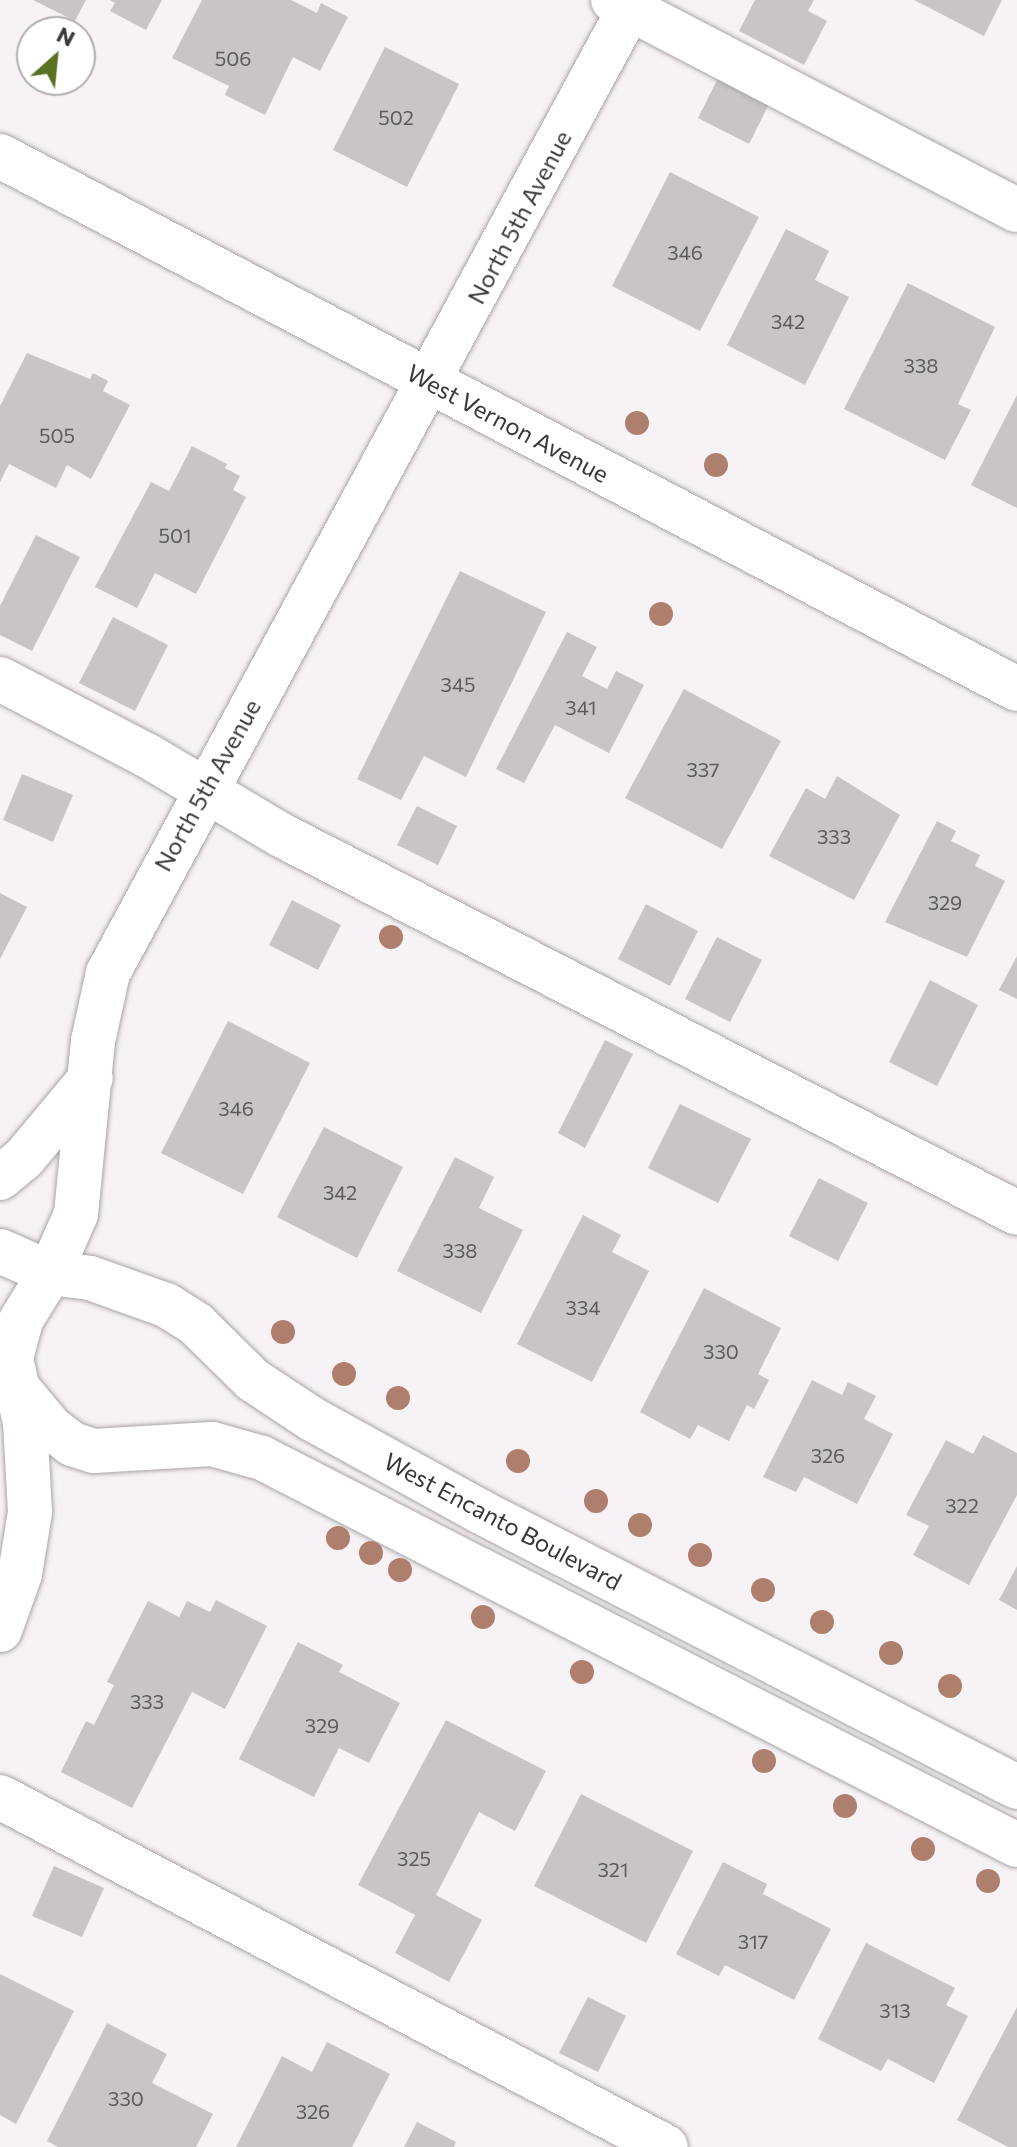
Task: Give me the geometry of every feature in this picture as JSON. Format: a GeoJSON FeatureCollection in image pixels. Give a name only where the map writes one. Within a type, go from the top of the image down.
{"type":"FeatureCollection","features":[{"type":"Feature","properties":{"kind":"street"},"geometry":{"type":"LineString","coordinates":[[625,3],[1017,210]]}},
{"type":"Feature","properties":{"kind":"street","name":"North 5th Avenue"},"geometry":{"type":"LineString","coordinates":[[0,1630],[20,1574],[30,1512],[25,1423],[8,1373],[15,1336],[50,1273],[76,1214],[98,1006],[108,973],[204,789],[431,382],[625,3]]}},
{"type":"Feature","properties":{"kind":"street","name":"West Vernon Avenue"},"geometry":{"type":"LineString","coordinates":[[0,156],[1017,689]]}},
{"type":"Feature","properties":{"kind":"street"},"geometry":{"type":"LineString","coordinates":[[0,679],[204,789],[281,835],[1017,1213]]}},
{"type":"Feature","properties":{"kind":"street"},"geometry":{"type":"LineString","coordinates":[[0,1178],[24,1158],[91,1078]]}},
{"type":"Feature","properties":{"kind":"street","name":"West Encanto Boulevard"},"geometry":{"type":"LineString","coordinates":[[0,1251],[50,1273],[90,1278],[166,1305],[196,1324],[253,1380],[312,1419],[1017,1787]]}},
{"type":"Feature","properties":{"kind":"street"},"geometry":{"type":"LineString","coordinates":[[8,1373],[51,1428],[72,1444],[94,1451],[212,1444],[262,1458],[1017,1845]]}},
{"type":"Feature","properties":{"kind":"street"},"geometry":{"type":"LineString","coordinates":[[0,1797],[666,2147]]}},
{"type":"Feature","properties":{"kind":"building"},"geometry":{"type":"Polygon","coordinates":[[[33,0],[86,0],[78,16],[65,16],[33,0]]]}},
{"type":"Feature","properties":{"kind":"building"},"geometry":{"type":"Polygon","coordinates":[[[110,0],[162,0],[146,30],[110,11],[115,3],[110,0]]]}},
{"type":"Feature","properties":{"kind":"building"},"geometry":{"type":"Polygon","coordinates":[[[202,0],[291,0],[317,13],[321,3],[348,17],[320,71],[293,57],[265,115],[225,95],[229,86],[172,58],[202,0]]]}},
{"type":"Feature","properties":{"kind":"building"},"geometry":{"type":"Polygon","coordinates":[[[755,0],[814,0],[808,11],[827,21],[804,65],[739,31],[755,0]]]}},
{"type":"Feature","properties":{"kind":"building"},"geometry":{"type":"Polygon","coordinates":[[[914,0],[1002,0],[984,36],[914,0]]]}},
{"type":"Feature","properties":{"kind":"building"},"geometry":{"type":"Polygon","coordinates":[[[385,47],[459,84],[407,187],[333,150],[385,47]]]}},
{"type":"Feature","properties":{"kind":"building"},"geometry":{"type":"Polygon","coordinates":[[[721,72],[772,98],[749,144],[698,118],[721,72]]]}},
{"type":"Feature","properties":{"kind":"building"},"geometry":{"type":"Polygon","coordinates":[[[670,172],[759,217],[700,331],[612,286],[670,172]]]}},
{"type":"Feature","properties":{"kind":"building"},"geometry":{"type":"Polygon","coordinates":[[[786,229],[829,251],[815,280],[849,297],[805,385],[727,345],[786,229]]]}},
{"type":"Feature","properties":{"kind":"building"},"geometry":{"type":"Polygon","coordinates":[[[908,283],[995,327],[958,404],[971,410],[945,460],[844,409],[908,283]]]}},
{"type":"Feature","properties":{"kind":"building"},"geometry":{"type":"Polygon","coordinates":[[[27,353],[90,379],[93,373],[108,381],[103,391],[130,405],[91,479],[67,465],[56,488],[9,464],[0,482],[0,406],[27,353]]]}},
{"type":"Feature","properties":{"kind":"building"},"geometry":{"type":"Polygon","coordinates":[[[1017,395],[1017,508],[971,485],[1017,395]]]}},
{"type":"Feature","properties":{"kind":"building"},"geometry":{"type":"Polygon","coordinates":[[[192,446],[227,464],[225,468],[240,476],[233,490],[246,497],[196,594],[155,573],[137,608],[95,587],[151,482],[169,491],[192,446]]]}},
{"type":"Feature","properties":{"kind":"building"},"geometry":{"type":"Polygon","coordinates":[[[36,535],[80,557],[32,651],[0,635],[0,606],[36,535]]]}},
{"type":"Feature","properties":{"kind":"building"},"geometry":{"type":"Polygon","coordinates":[[[460,571],[546,612],[466,777],[424,756],[401,800],[357,779],[460,571]]]}},
{"type":"Feature","properties":{"kind":"building"},"geometry":{"type":"Polygon","coordinates":[[[113,617],[168,645],[135,711],[79,683],[113,617]]]}},
{"type":"Feature","properties":{"kind":"building"},"geometry":{"type":"Polygon","coordinates":[[[567,632],[597,647],[582,676],[607,689],[616,671],[644,685],[609,753],[555,725],[524,783],[496,769],[567,632]]]}},
{"type":"Feature","properties":{"kind":"building"},"geometry":{"type":"Polygon","coordinates":[[[684,689],[781,741],[722,849],[625,798],[684,689]]]}},
{"type":"Feature","properties":{"kind":"building"},"geometry":{"type":"Polygon","coordinates":[[[22,774],[73,795],[53,842],[3,820],[22,774]]]}},
{"type":"Feature","properties":{"kind":"building"},"geometry":{"type":"Polygon","coordinates":[[[837,776],[900,815],[854,900],[769,856],[806,788],[825,799],[837,776]]]}},
{"type":"Feature","properties":{"kind":"building"},"geometry":{"type":"Polygon","coordinates":[[[417,806],[457,826],[438,865],[397,845],[417,806]]]}},
{"type":"Feature","properties":{"kind":"building"},"geometry":{"type":"Polygon","coordinates":[[[937,821],[956,831],[951,841],[980,855],[975,866],[1005,881],[967,957],[885,922],[937,821]]]}},
{"type":"Feature","properties":{"kind":"building"},"geometry":{"type":"Polygon","coordinates":[[[0,893],[27,907],[0,959],[0,893]]]}},
{"type":"Feature","properties":{"kind":"building"},"geometry":{"type":"Polygon","coordinates":[[[292,900],[341,925],[318,970],[269,945],[292,900]]]}},
{"type":"Feature","properties":{"kind":"building"},"geometry":{"type":"Polygon","coordinates":[[[646,904],[698,931],[670,986],[618,959],[646,904]]]}},
{"type":"Feature","properties":{"kind":"building"},"geometry":{"type":"Polygon","coordinates":[[[717,937],[762,960],[730,1022],[685,999],[717,937]]]}},
{"type":"Feature","properties":{"kind":"building"},"geometry":{"type":"Polygon","coordinates":[[[1017,956],[1017,999],[999,990],[1017,956]]]}},
{"type":"Feature","properties":{"kind":"building"},"geometry":{"type":"Polygon","coordinates":[[[930,980],[978,1005],[937,1086],[889,1062],[930,980]]]}},
{"type":"Feature","properties":{"kind":"building"},"geometry":{"type":"Polygon","coordinates":[[[228,1021],[310,1063],[243,1194],[161,1153],[228,1021]]]}},
{"type":"Feature","properties":{"kind":"building"},"geometry":{"type":"Polygon","coordinates":[[[605,1040],[633,1054],[585,1148],[558,1133],[605,1040]]]}},
{"type":"Feature","properties":{"kind":"building"},"geometry":{"type":"Polygon","coordinates":[[[680,1104],[751,1139],[718,1203],[648,1168],[680,1104]]]}},
{"type":"Feature","properties":{"kind":"building"},"geometry":{"type":"Polygon","coordinates":[[[324,1127],[403,1167],[357,1258],[277,1217],[324,1127]]]}},
{"type":"Feature","properties":{"kind":"building"},"geometry":{"type":"Polygon","coordinates":[[[455,1157],[494,1177],[479,1208],[523,1230],[481,1313],[397,1271],[455,1157]]]}},
{"type":"Feature","properties":{"kind":"building"},"geometry":{"type":"Polygon","coordinates":[[[819,1178],[868,1203],[838,1261],[789,1236],[819,1178]]]}},
{"type":"Feature","properties":{"kind":"building"},"geometry":{"type":"Polygon","coordinates":[[[583,1215],[621,1235],[612,1252],[649,1271],[592,1382],[517,1344],[583,1215]]]}},
{"type":"Feature","properties":{"kind":"building"},"geometry":{"type":"Polygon","coordinates":[[[704,1288],[781,1328],[758,1374],[769,1380],[754,1409],[747,1405],[729,1441],[698,1425],[690,1439],[640,1412],[704,1288]]]}},
{"type":"Feature","properties":{"kind":"building"},"geometry":{"type":"Polygon","coordinates":[[[812,1380],[842,1395],[848,1382],[876,1396],[864,1419],[893,1434],[857,1504],[804,1477],[796,1492],[763,1477],[812,1380]]]}},
{"type":"Feature","properties":{"kind":"building"},"geometry":{"type":"Polygon","coordinates":[[[983,1435],[1017,1453],[1017,1495],[969,1585],[913,1555],[929,1526],[906,1515],[946,1440],[973,1454],[983,1435]]]}},
{"type":"Feature","properties":{"kind":"building"},"geometry":{"type":"Polygon","coordinates":[[[1017,1566],[1017,1610],[999,1600],[1017,1566]]]}},
{"type":"Feature","properties":{"kind":"building"},"geometry":{"type":"Polygon","coordinates":[[[216,1600],[267,1626],[225,1709],[192,1692],[132,1808],[61,1772],[86,1721],[94,1725],[114,1685],[107,1682],[148,1601],[179,1617],[187,1601],[210,1612],[216,1600]]]}},
{"type":"Feature","properties":{"kind":"building"},"geometry":{"type":"Polygon","coordinates":[[[298,1642],[343,1665],[339,1672],[400,1703],[369,1763],[339,1748],[314,1797],[239,1759],[298,1642]]]}},
{"type":"Feature","properties":{"kind":"building"},"geometry":{"type":"Polygon","coordinates":[[[446,1720],[546,1771],[515,1831],[479,1812],[436,1895],[482,1920],[449,1982],[395,1953],[415,1915],[358,1885],[446,1720]]]}},
{"type":"Feature","properties":{"kind":"building"},"geometry":{"type":"Polygon","coordinates":[[[581,1794],[693,1851],[646,1943],[534,1886],[581,1794]]]}},
{"type":"Feature","properties":{"kind":"building"},"geometry":{"type":"Polygon","coordinates":[[[723,1862],[767,1884],[763,1894],[831,1929],[794,2000],[725,1965],[719,1976],[676,1954],[723,1862]]]}},
{"type":"Feature","properties":{"kind":"building"},"geometry":{"type":"Polygon","coordinates":[[[54,1866],[104,1888],[82,1937],[32,1916],[54,1866]]]}},
{"type":"Feature","properties":{"kind":"building"},"geometry":{"type":"Polygon","coordinates":[[[866,1943],[955,1988],[946,2005],[968,2016],[934,2083],[888,2059],[881,2071],[818,2039],[866,1943]]]}},
{"type":"Feature","properties":{"kind":"building"},"geometry":{"type":"Polygon","coordinates":[[[0,1974],[74,2011],[16,2124],[0,2115],[0,1974]]]}},
{"type":"Feature","properties":{"kind":"building"},"geometry":{"type":"Polygon","coordinates":[[[588,1997],[626,2016],[598,2072],[559,2053],[588,1997]]]}},
{"type":"Feature","properties":{"kind":"building"},"geometry":{"type":"Polygon","coordinates":[[[1017,2007],[1017,2147],[1008,2147],[957,2120],[1017,2007]]]}},
{"type":"Feature","properties":{"kind":"building"},"geometry":{"type":"Polygon","coordinates":[[[107,2023],[167,2054],[152,2083],[213,2114],[196,2147],[58,2147],[47,2141],[107,2023]]]}},
{"type":"Feature","properties":{"kind":"building"},"geometry":{"type":"Polygon","coordinates":[[[327,2042],[390,2074],[352,2147],[236,2147],[282,2056],[312,2072],[327,2042]]]}},
{"type":"Feature","properties":{"kind":"building"},"geometry":{"type":"Polygon","coordinates":[[[417,2122],[456,2142],[454,2147],[404,2147],[417,2122]]]}}]}
